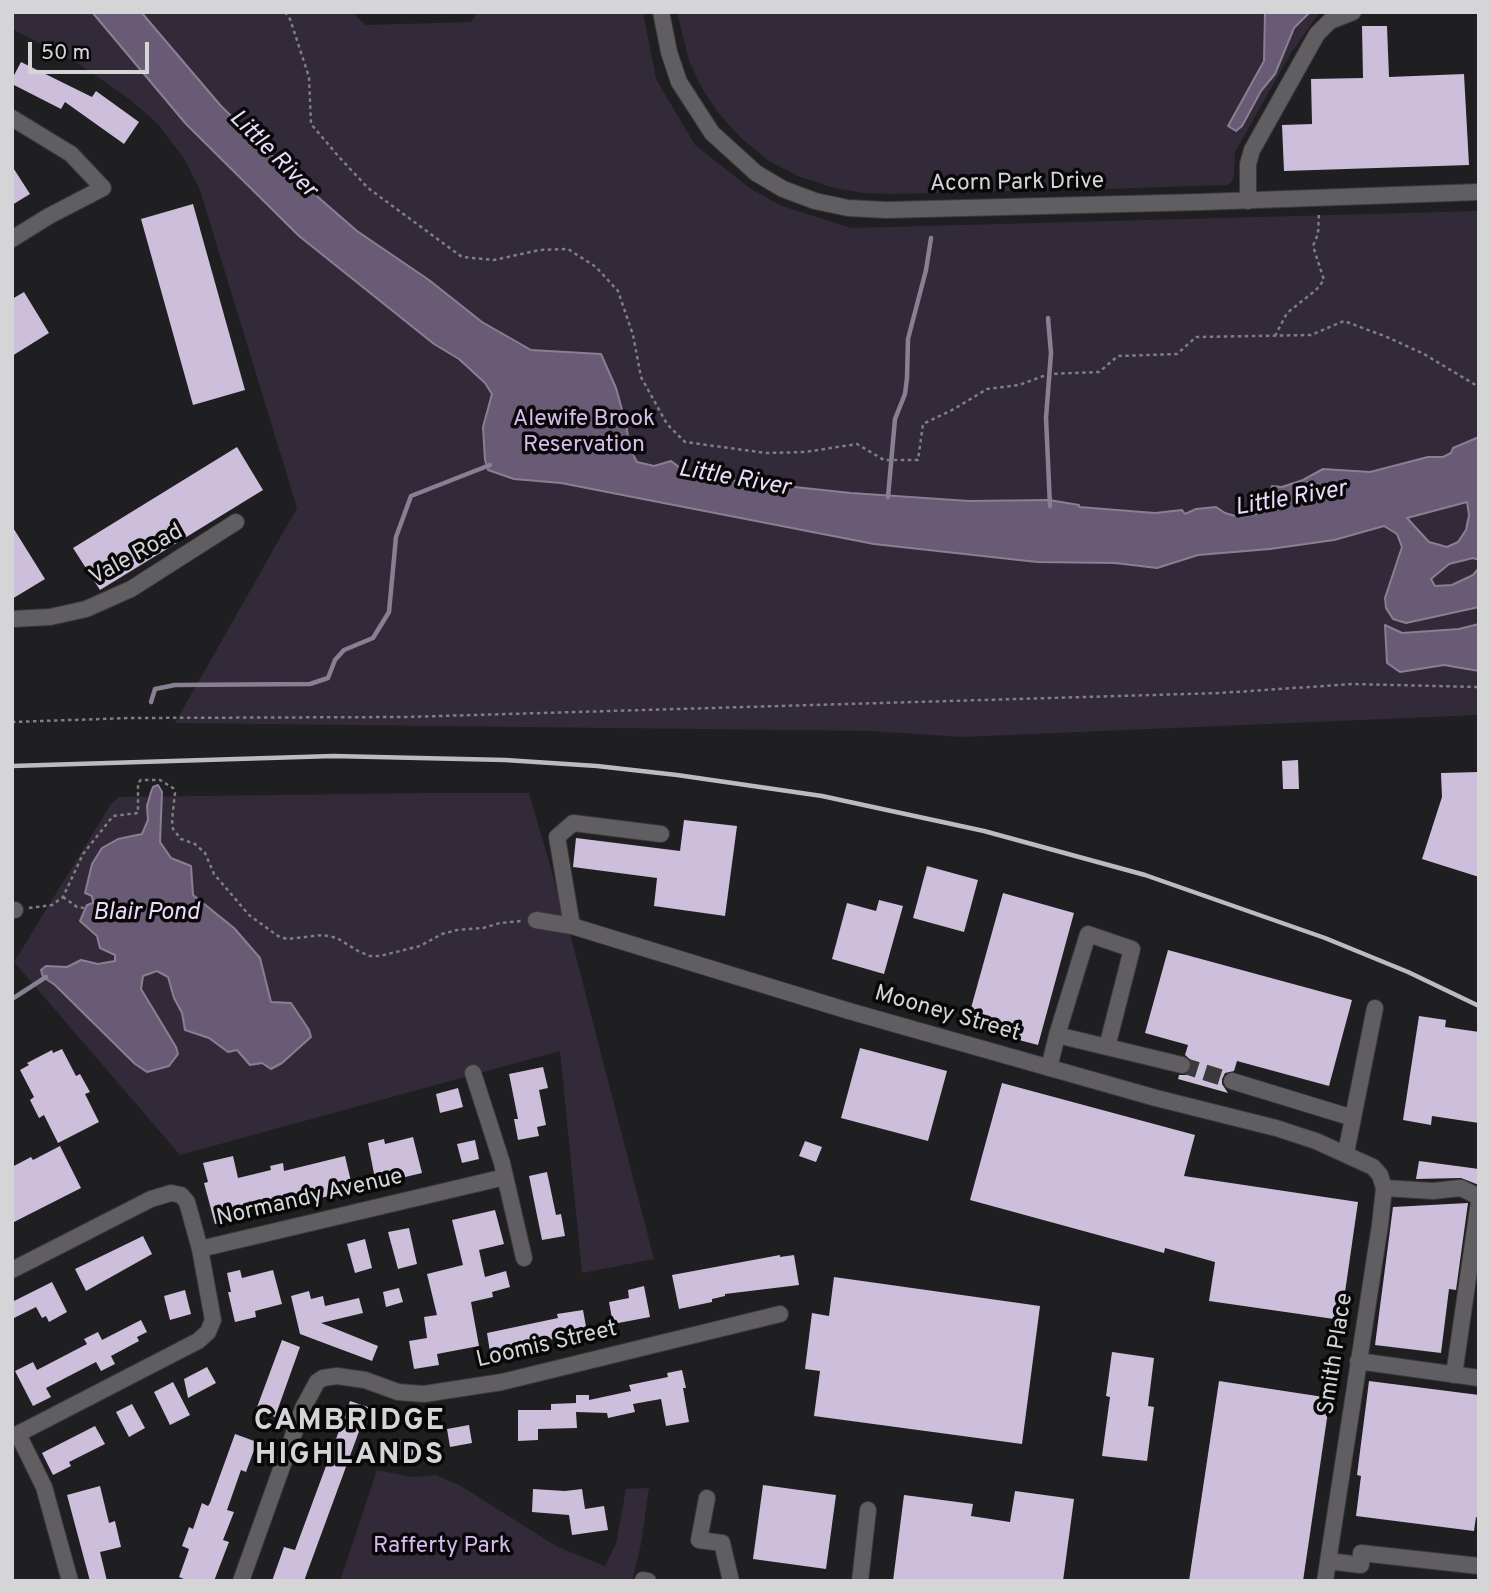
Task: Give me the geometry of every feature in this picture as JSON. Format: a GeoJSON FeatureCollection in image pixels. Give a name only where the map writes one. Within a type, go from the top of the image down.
{"type":"FeatureCollection","features":[{"type":"Feature","properties":{"kind":"street","name":"Acorn Park Drive"},"geometry":{"type":"LineString","coordinates":[[661,12],[669,52],[679,82],[712,133],[756,173],[783,188],[816,201],[848,208],[886,210],[1318,199],[1479,192]]}},
{"type":"Feature","properties":{"kind":"street"},"geometry":{"type":"LineString","coordinates":[[1248,201],[1248,164],[1252,150],[1317,34],[1330,21],[1353,12]]}},
{"type":"Feature","properties":{"kind":"street"},"geometry":{"type":"LineString","coordinates":[[12,118],[71,153],[103,188],[12,239]]}},
{"type":"Feature","properties":{"kind":"street","name":"Vale Road"},"geometry":{"type":"LineString","coordinates":[[12,619],[50,617],[86,609],[131,589],[236,522]]}},
{"type":"Feature","properties":{"kind":"street"},"geometry":{"type":"LineString","coordinates":[[572,926],[557,837],[573,823],[662,834]]}},
{"type":"Feature","properties":{"kind":"street","name":"Mooney Street"},"geometry":{"type":"LineString","coordinates":[[536,920],[572,926],[849,1011],[1156,1098],[1276,1128],[1346,1153]]}},
{"type":"Feature","properties":{"kind":"street"},"geometry":{"type":"LineString","coordinates":[[1049,1068],[1088,934],[1132,949],[1107,1047]]}},
{"type":"Feature","properties":{"kind":"street"},"geometry":{"type":"LineString","coordinates":[[1375,1008],[1346,1153],[1373,1167],[1380,1175],[1384,1188],[1433,1191],[1461,1188],[1479,1199],[1454,1375]]}},
{"type":"Feature","properties":{"kind":"street"},"geometry":{"type":"LineString","coordinates":[[1057,1035],[1182,1065]]}},
{"type":"Feature","properties":{"kind":"street"},"geometry":{"type":"LineString","coordinates":[[473,1073],[505,1177],[524,1258]]}},
{"type":"Feature","properties":{"kind":"street"},"geometry":{"type":"LineString","coordinates":[[1232,1081],[1353,1118]]}},
{"type":"Feature","properties":{"kind":"street","name":"Normandy Avenue"},"geometry":{"type":"LineString","coordinates":[[12,1270],[151,1199],[171,1193],[181,1195],[187,1202],[200,1249],[505,1177]]}},
{"type":"Feature","properties":{"kind":"street","name":"Smith Place"},"geometry":{"type":"LineString","coordinates":[[1325,1581],[1384,1188]]}},
{"type":"Feature","properties":{"kind":"street"},"geometry":{"type":"LineString","coordinates":[[70,1581],[44,1487],[15,1435],[198,1341],[208,1332],[213,1320],[200,1249]]}},
{"type":"Feature","properties":{"kind":"street","name":"Loomis Street"},"geometry":{"type":"LineString","coordinates":[[241,1581],[303,1408],[317,1382],[323,1378],[337,1376],[365,1380],[398,1392],[424,1394],[502,1382],[780,1314]]}},
{"type":"Feature","properties":{"kind":"street"},"geometry":{"type":"LineString","coordinates":[[1358,1361],[1479,1378]]}},
{"type":"Feature","properties":{"kind":"street"},"geometry":{"type":"LineString","coordinates":[[707,1498],[699,1540],[722,1543],[731,1581]]}},
{"type":"Feature","properties":{"kind":"street"},"geometry":{"type":"LineString","coordinates":[[860,1581],[868,1510]]}},
{"type":"Feature","properties":{"kind":"street"},"geometry":{"type":"LineString","coordinates":[[1328,1561],[1361,1564],[1361,1553],[1479,1566]]}},
{"type":"Feature","properties":{"kind":"path"},"geometry":{"type":"LineString","coordinates":[[285,12],[290,19],[309,77],[311,124],[339,157],[368,188],[462,257],[494,260],[540,250],[568,249],[596,267],[618,291],[633,335],[640,377],[667,424],[685,442],[766,453],[805,452],[858,444],[884,460],[918,460],[923,424],[988,388],[1019,385],[1049,374],[1099,372],[1118,356],[1177,354],[1196,337],[1311,335],[1344,321],[1424,354],[1479,387]]}},
{"type":"Feature","properties":{"kind":"path"},"geometry":{"type":"LineString","coordinates":[[1275,336],[1287,313],[1324,279],[1313,246],[1318,234],[1318,199]]}},
{"type":"Feature","properties":{"kind":"path"},"geometry":{"type":"LineString","coordinates":[[12,722],[117,718],[406,717],[1220,693],[1353,684],[1479,687]]}},
{"type":"Feature","properties":{"kind":"path"},"geometry":{"type":"LineString","coordinates":[[14,910],[52,905],[63,897],[83,854],[113,816],[138,813],[138,783],[141,780],[160,780],[173,788],[175,793],[173,829],[181,839],[205,853],[214,874],[249,915],[278,936],[287,939],[323,935],[337,938],[370,956],[380,956],[420,946],[442,934],[457,930],[536,920]]}},
{"type":"Feature","properties":{"kind":"path"},"geometry":{"type":"LineString","coordinates":[[63,897],[77,907],[85,908]]}},
{"type":"Feature","properties":{"kind":"green space","name":"Alewife Brook Reservation"},"geometry":{"type":"Polygon","coordinates":[[[12,12],[352,12],[366,25],[471,22],[477,12],[643,12],[656,79],[695,145],[751,189],[782,206],[851,228],[1479,211],[1479,715],[962,737],[871,731],[175,723],[297,508],[200,190],[185,160],[158,124],[129,99],[79,64],[12,29],[12,12]]]}},
{"type":"Feature","properties":{"kind":"green space"},"geometry":{"type":"Polygon","coordinates":[[[677,12],[1265,12],[1264,61],[1228,125],[1242,126],[1261,91],[1275,73],[1294,28],[1310,12],[1320,12],[1291,53],[1235,152],[1231,183],[891,194],[834,188],[798,176],[769,161],[741,138],[720,115],[703,90],[689,61],[677,12]]]}},
{"type":"Feature","properties":{"kind":"green space"},"geometry":{"type":"Polygon","coordinates":[[[529,793],[572,941],[654,1259],[582,1273],[560,1051],[180,1155],[14,962],[111,804],[119,797],[529,793]]]}},
{"type":"Feature","properties":{"kind":"green space","name":"Rafferty Park"},"geometry":{"type":"Polygon","coordinates":[[[377,1470],[412,1477],[436,1475],[461,1486],[556,1546],[605,1566],[616,1544],[626,1489],[649,1488],[641,1544],[632,1581],[340,1581],[377,1470]]]}},
{"type":"Feature","properties":{"kind":"water","name":"Little River"},"geometry":{"type":"Polygon","coordinates":[[[92,12],[141,12],[221,106],[288,171],[357,231],[429,280],[482,322],[531,350],[601,354],[616,388],[630,449],[637,462],[654,466],[671,461],[691,476],[851,493],[969,501],[1049,500],[1079,507],[1155,513],[1182,510],[1185,514],[1196,509],[1216,507],[1239,517],[1256,514],[1267,501],[1272,486],[1282,487],[1303,480],[1323,469],[1370,472],[1428,457],[1443,457],[1451,453],[1453,448],[1479,437],[1479,560],[1473,558],[1449,564],[1431,579],[1435,586],[1452,585],[1473,575],[1479,568],[1479,607],[1406,623],[1393,619],[1386,608],[1385,598],[1402,547],[1397,534],[1384,526],[1334,540],[1198,555],[1157,568],[1115,563],[1037,562],[874,544],[561,483],[514,479],[488,470],[483,427],[492,394],[485,383],[459,359],[434,344],[299,236],[186,124],[92,12]],[[1467,502],[1407,518],[1429,542],[1447,547],[1458,542],[1466,530],[1469,515],[1467,502]]]}},
{"type":"Feature","properties":{"kind":"water"},"geometry":{"type":"Polygon","coordinates":[[[1265,12],[1310,12],[1294,28],[1275,74],[1261,91],[1242,126],[1236,131],[1228,126],[1264,61],[1265,12]]]}},
{"type":"Feature","properties":{"kind":"water"},"geometry":{"type":"Polygon","coordinates":[[[1479,624],[1479,671],[1444,665],[1400,672],[1387,663],[1385,625],[1402,633],[1459,629],[1479,624]]]}},
{"type":"Feature","properties":{"kind":"water","name":"Blair Pond"},"geometry":{"type":"Polygon","coordinates":[[[158,785],[162,792],[160,842],[171,858],[191,866],[193,895],[234,928],[260,958],[271,1002],[291,1003],[309,1030],[311,1037],[282,1063],[271,1069],[262,1063],[250,1065],[237,1050],[228,1052],[209,1038],[185,1030],[182,1013],[168,977],[157,971],[143,976],[141,989],[178,1054],[169,1066],[147,1072],[135,1064],[55,985],[43,977],[41,970],[46,966],[67,967],[81,960],[98,964],[115,961],[115,955],[100,948],[97,936],[80,921],[87,905],[93,903],[92,896],[85,893],[92,864],[102,848],[118,839],[142,834],[148,820],[147,806],[151,792],[153,787],[158,785]]]}},
{"type":"Feature","properties":{"kind":"building"},"geometry":{"type":"Polygon","coordinates":[[[1362,26],[1387,26],[1389,77],[1464,74],[1469,165],[1284,171],[1282,125],[1312,124],[1311,79],[1363,78],[1362,26]]]}},
{"type":"Feature","properties":{"kind":"building"},"geometry":{"type":"Polygon","coordinates":[[[21,62],[92,97],[96,91],[139,122],[124,144],[65,102],[61,109],[12,84],[21,62]]]}},
{"type":"Feature","properties":{"kind":"building"},"geometry":{"type":"Polygon","coordinates":[[[12,166],[30,194],[12,205],[12,166]]]}},
{"type":"Feature","properties":{"kind":"building"},"geometry":{"type":"Polygon","coordinates":[[[193,204],[245,390],[193,405],[141,219],[193,204]]]}},
{"type":"Feature","properties":{"kind":"building"},"geometry":{"type":"Polygon","coordinates":[[[24,292],[49,333],[12,356],[12,299],[24,292]]]}},
{"type":"Feature","properties":{"kind":"building"},"geometry":{"type":"Polygon","coordinates":[[[237,447],[263,490],[100,590],[73,548],[237,447]]]}},
{"type":"Feature","properties":{"kind":"building"},"geometry":{"type":"Polygon","coordinates":[[[12,526],[45,579],[12,599],[12,526]]]}},
{"type":"Feature","properties":{"kind":"building"},"geometry":{"type":"Polygon","coordinates":[[[1298,760],[1299,789],[1283,789],[1282,761],[1298,760]]]}},
{"type":"Feature","properties":{"kind":"building"},"geometry":{"type":"Polygon","coordinates":[[[1479,772],[1479,877],[1422,859],[1442,797],[1441,773],[1479,772]]]}},
{"type":"Feature","properties":{"kind":"building"},"geometry":{"type":"Polygon","coordinates":[[[684,820],[737,826],[725,916],[654,906],[657,878],[573,867],[576,838],[680,851],[684,820]]]}},
{"type":"Feature","properties":{"kind":"building"},"geometry":{"type":"Polygon","coordinates":[[[927,866],[978,880],[964,932],[913,918],[927,866]]]}},
{"type":"Feature","properties":{"kind":"building"},"geometry":{"type":"Polygon","coordinates":[[[1003,893],[1074,913],[1038,1045],[966,1026],[1003,893]]]}},
{"type":"Feature","properties":{"kind":"building"},"geometry":{"type":"Polygon","coordinates":[[[879,900],[903,906],[884,974],[832,959],[847,903],[876,911],[879,900]]]}},
{"type":"Feature","properties":{"kind":"building"},"geometry":{"type":"Polygon","coordinates":[[[1168,950],[1352,1000],[1329,1086],[1237,1061],[1234,1071],[1225,1073],[1222,1079],[1228,1093],[1178,1079],[1179,1075],[1186,1075],[1192,1068],[1192,1061],[1185,1055],[1188,1045],[1145,1033],[1168,950]]]}},
{"type":"Feature","properties":{"kind":"building"},"geometry":{"type":"Polygon","coordinates":[[[1419,1016],[1446,1020],[1445,1027],[1479,1032],[1479,1123],[1432,1116],[1431,1125],[1403,1120],[1419,1016]]]}},
{"type":"Feature","properties":{"kind":"building"},"geometry":{"type":"Polygon","coordinates":[[[860,1048],[947,1071],[928,1141],[841,1118],[860,1048]]]}},
{"type":"Feature","properties":{"kind":"building"},"geometry":{"type":"Polygon","coordinates":[[[62,1049],[76,1076],[80,1074],[90,1092],[85,1094],[99,1122],[58,1143],[44,1115],[39,1118],[30,1100],[34,1097],[20,1070],[29,1065],[27,1063],[52,1050],[53,1053],[62,1049]]]}},
{"type":"Feature","properties":{"kind":"building"},"geometry":{"type":"Polygon","coordinates":[[[543,1067],[548,1088],[539,1090],[546,1125],[537,1127],[539,1136],[518,1140],[514,1119],[518,1119],[509,1074],[543,1067]]]}},
{"type":"Feature","properties":{"kind":"building"},"geometry":{"type":"Polygon","coordinates":[[[1002,1083],[1195,1135],[1184,1176],[1358,1202],[1341,1320],[1209,1301],[1215,1262],[1165,1248],[1164,1253],[970,1200],[1002,1083]]]}},
{"type":"Feature","properties":{"kind":"building"},"geometry":{"type":"Polygon","coordinates":[[[458,1088],[463,1107],[440,1113],[436,1094],[458,1088]]]}},
{"type":"Feature","properties":{"kind":"building"},"geometry":{"type":"Polygon","coordinates":[[[413,1137],[422,1173],[376,1184],[368,1143],[384,1139],[385,1144],[413,1137]]]}},
{"type":"Feature","properties":{"kind":"building"},"geometry":{"type":"Polygon","coordinates":[[[475,1140],[479,1159],[462,1163],[457,1144],[475,1140]]]}},
{"type":"Feature","properties":{"kind":"building"},"geometry":{"type":"Polygon","coordinates":[[[805,1141],[822,1147],[816,1162],[799,1156],[805,1141]]]}},
{"type":"Feature","properties":{"kind":"building"},"geometry":{"type":"Polygon","coordinates":[[[60,1146],[81,1188],[12,1223],[12,1167],[60,1146]]]}},
{"type":"Feature","properties":{"kind":"building"},"geometry":{"type":"Polygon","coordinates":[[[233,1156],[238,1178],[271,1170],[270,1166],[283,1163],[284,1171],[345,1156],[353,1190],[215,1224],[204,1183],[208,1182],[203,1163],[233,1156]]]}},
{"type":"Feature","properties":{"kind":"building"},"geometry":{"type":"Polygon","coordinates":[[[1419,1161],[1479,1169],[1479,1185],[1461,1178],[1416,1179],[1419,1161]]]}},
{"type":"Feature","properties":{"kind":"building"},"geometry":{"type":"Polygon","coordinates":[[[547,1172],[556,1215],[561,1214],[565,1236],[542,1240],[529,1176],[547,1172]]]}},
{"type":"Feature","properties":{"kind":"building"},"geometry":{"type":"Polygon","coordinates":[[[1468,1203],[1456,1290],[1449,1289],[1441,1353],[1375,1345],[1393,1207],[1468,1203]]]}},
{"type":"Feature","properties":{"kind":"building"},"geometry":{"type":"Polygon","coordinates":[[[495,1210],[504,1244],[479,1250],[485,1277],[506,1271],[510,1287],[492,1292],[493,1297],[471,1302],[479,1346],[437,1354],[439,1365],[414,1369],[409,1341],[427,1338],[424,1317],[437,1315],[427,1274],[463,1265],[452,1220],[495,1210]]]}},
{"type":"Feature","properties":{"kind":"building"},"geometry":{"type":"Polygon","coordinates":[[[409,1228],[417,1264],[398,1269],[388,1232],[409,1228]]]}},
{"type":"Feature","properties":{"kind":"building"},"geometry":{"type":"Polygon","coordinates":[[[143,1236],[152,1254],[86,1291],[75,1269],[143,1236]]]}},
{"type":"Feature","properties":{"kind":"building"},"geometry":{"type":"Polygon","coordinates":[[[365,1239],[372,1268],[355,1273],[347,1244],[365,1239]]]}},
{"type":"Feature","properties":{"kind":"building"},"geometry":{"type":"Polygon","coordinates":[[[780,1255],[794,1255],[799,1285],[725,1294],[712,1299],[712,1302],[679,1309],[672,1275],[780,1255]]]}},
{"type":"Feature","properties":{"kind":"building"},"geometry":{"type":"Polygon","coordinates":[[[240,1270],[242,1278],[273,1270],[282,1304],[255,1311],[256,1317],[235,1322],[227,1273],[240,1270]]]}},
{"type":"Feature","properties":{"kind":"building"},"geometry":{"type":"Polygon","coordinates":[[[834,1277],[1040,1306],[1022,1444],[814,1416],[820,1371],[805,1369],[812,1313],[829,1316],[834,1277]]]}},
{"type":"Feature","properties":{"kind":"building"},"geometry":{"type":"Polygon","coordinates":[[[52,1282],[67,1312],[49,1322],[46,1316],[42,1318],[36,1307],[12,1319],[12,1302],[52,1282]]]}},
{"type":"Feature","properties":{"kind":"building"},"geometry":{"type":"Polygon","coordinates":[[[644,1286],[650,1317],[613,1324],[609,1302],[629,1298],[628,1290],[644,1286]]]}},
{"type":"Feature","properties":{"kind":"building"},"geometry":{"type":"Polygon","coordinates":[[[399,1288],[403,1302],[386,1307],[383,1292],[399,1288]]]}},
{"type":"Feature","properties":{"kind":"building"},"geometry":{"type":"Polygon","coordinates":[[[185,1290],[191,1314],[170,1320],[164,1296],[185,1290]]]}},
{"type":"Feature","properties":{"kind":"building"},"geometry":{"type":"Polygon","coordinates":[[[309,1291],[311,1299],[323,1296],[325,1306],[359,1298],[363,1313],[321,1323],[378,1346],[372,1361],[300,1334],[291,1296],[309,1291]]]}},
{"type":"Feature","properties":{"kind":"building"},"geometry":{"type":"Polygon","coordinates":[[[583,1310],[587,1332],[490,1352],[487,1333],[558,1318],[557,1314],[583,1310]]]}},
{"type":"Feature","properties":{"kind":"building"},"geometry":{"type":"Polygon","coordinates":[[[141,1320],[147,1332],[137,1337],[139,1341],[111,1356],[115,1364],[101,1371],[96,1362],[46,1388],[51,1397],[33,1406],[15,1371],[33,1362],[37,1370],[87,1344],[84,1339],[98,1332],[102,1340],[141,1320]]]}},
{"type":"Feature","properties":{"kind":"building"},"geometry":{"type":"Polygon","coordinates":[[[282,1340],[300,1347],[275,1417],[256,1410],[282,1340]]]}},
{"type":"Feature","properties":{"kind":"building"},"geometry":{"type":"Polygon","coordinates":[[[1112,1352],[1154,1358],[1148,1406],[1154,1407],[1147,1461],[1102,1456],[1110,1397],[1106,1396],[1112,1352]]]}},
{"type":"Feature","properties":{"kind":"building"},"geometry":{"type":"Polygon","coordinates":[[[207,1367],[216,1383],[188,1398],[184,1379],[207,1367]]]}},
{"type":"Feature","properties":{"kind":"building"},"geometry":{"type":"Polygon","coordinates":[[[682,1370],[689,1422],[666,1426],[661,1399],[633,1404],[635,1412],[608,1418],[607,1413],[576,1412],[577,1428],[538,1429],[538,1440],[518,1441],[518,1410],[551,1410],[551,1404],[576,1403],[576,1395],[589,1395],[589,1400],[631,1391],[629,1385],[668,1377],[667,1373],[682,1370]]]}},
{"type":"Feature","properties":{"kind":"building"},"geometry":{"type":"Polygon","coordinates":[[[1219,1381],[1330,1398],[1303,1581],[1189,1581],[1219,1381]]]}},
{"type":"Feature","properties":{"kind":"building"},"geometry":{"type":"Polygon","coordinates":[[[1369,1381],[1479,1395],[1479,1518],[1476,1517],[1474,1531],[1356,1516],[1361,1476],[1357,1475],[1369,1381]]]}},
{"type":"Feature","properties":{"kind":"building"},"geometry":{"type":"Polygon","coordinates":[[[173,1382],[190,1415],[170,1425],[154,1392],[173,1382]]]}},
{"type":"Feature","properties":{"kind":"building"},"geometry":{"type":"Polygon","coordinates":[[[350,1401],[368,1407],[304,1581],[272,1581],[284,1547],[295,1550],[350,1401]]]}},
{"type":"Feature","properties":{"kind":"building"},"geometry":{"type":"Polygon","coordinates":[[[132,1404],[145,1428],[129,1437],[116,1412],[132,1404]]]}},
{"type":"Feature","properties":{"kind":"building"},"geometry":{"type":"Polygon","coordinates":[[[469,1425],[472,1443],[450,1447],[447,1429],[469,1425]]]}},
{"type":"Feature","properties":{"kind":"building"},"geometry":{"type":"Polygon","coordinates":[[[95,1426],[105,1444],[69,1462],[71,1466],[53,1475],[42,1453],[95,1426]]]}},
{"type":"Feature","properties":{"kind":"building"},"geometry":{"type":"Polygon","coordinates":[[[235,1434],[257,1442],[246,1472],[241,1470],[227,1510],[234,1512],[223,1540],[229,1542],[214,1581],[189,1581],[179,1577],[189,1549],[182,1546],[189,1527],[193,1529],[202,1503],[208,1506],[210,1503],[235,1434]]]}},
{"type":"Feature","properties":{"kind":"building"},"geometry":{"type":"Polygon","coordinates":[[[397,1439],[416,1444],[410,1463],[392,1457],[397,1439]]]}},
{"type":"Feature","properties":{"kind":"building"},"geometry":{"type":"Polygon","coordinates":[[[763,1485],[836,1495],[826,1569],[753,1559],[763,1485]]]}},
{"type":"Feature","properties":{"kind":"building"},"geometry":{"type":"Polygon","coordinates":[[[100,1486],[109,1523],[115,1521],[121,1547],[100,1552],[107,1581],[90,1581],[67,1495],[100,1486]]]}},
{"type":"Feature","properties":{"kind":"building"},"geometry":{"type":"Polygon","coordinates":[[[533,1489],[582,1489],[585,1509],[604,1506],[608,1530],[572,1535],[569,1515],[532,1512],[533,1489]]]}},
{"type":"Feature","properties":{"kind":"building"},"geometry":{"type":"Polygon","coordinates":[[[1015,1491],[1074,1499],[1063,1581],[893,1581],[904,1495],[973,1504],[971,1516],[1010,1522],[1015,1491]]]}},
{"type":"Feature","properties":{"kind":"waterway"},"geometry":{"type":"LineString","coordinates":[[888,497],[895,419],[905,394],[908,339],[926,270],[931,238]]}},
{"type":"Feature","properties":{"kind":"waterway"},"geometry":{"type":"LineString","coordinates":[[1048,318],[1051,353],[1046,418],[1050,506]]}},
{"type":"Feature","properties":{"kind":"waterway"},"geometry":{"type":"LineString","coordinates":[[151,702],[155,689],[175,685],[310,684],[328,678],[335,660],[344,650],[373,638],[389,612],[396,537],[411,496],[490,465]]}},
{"type":"Feature","properties":{"kind":"waterway"},"geometry":{"type":"LineString","coordinates":[[12,999],[46,977]]}},
{"type":"Feature","properties":{"kind":"tunnel"},"geometry":{"type":"LineString","coordinates":[[1182,1065],[1232,1081]]}},
{"type":"Feature","properties":{"kind":"railway"},"geometry":{"type":"LineString","coordinates":[[12,766],[333,756],[505,760],[677,775],[822,796],[984,831],[1145,875],[1325,938],[1408,972],[1479,1006]]}},
{"type":"Feature","properties":{"kind":"district","name":"CAMBRIDGE HIGHLANDS"},"geometry":{"type":"Point","coordinates":[350,1440]}}]}
